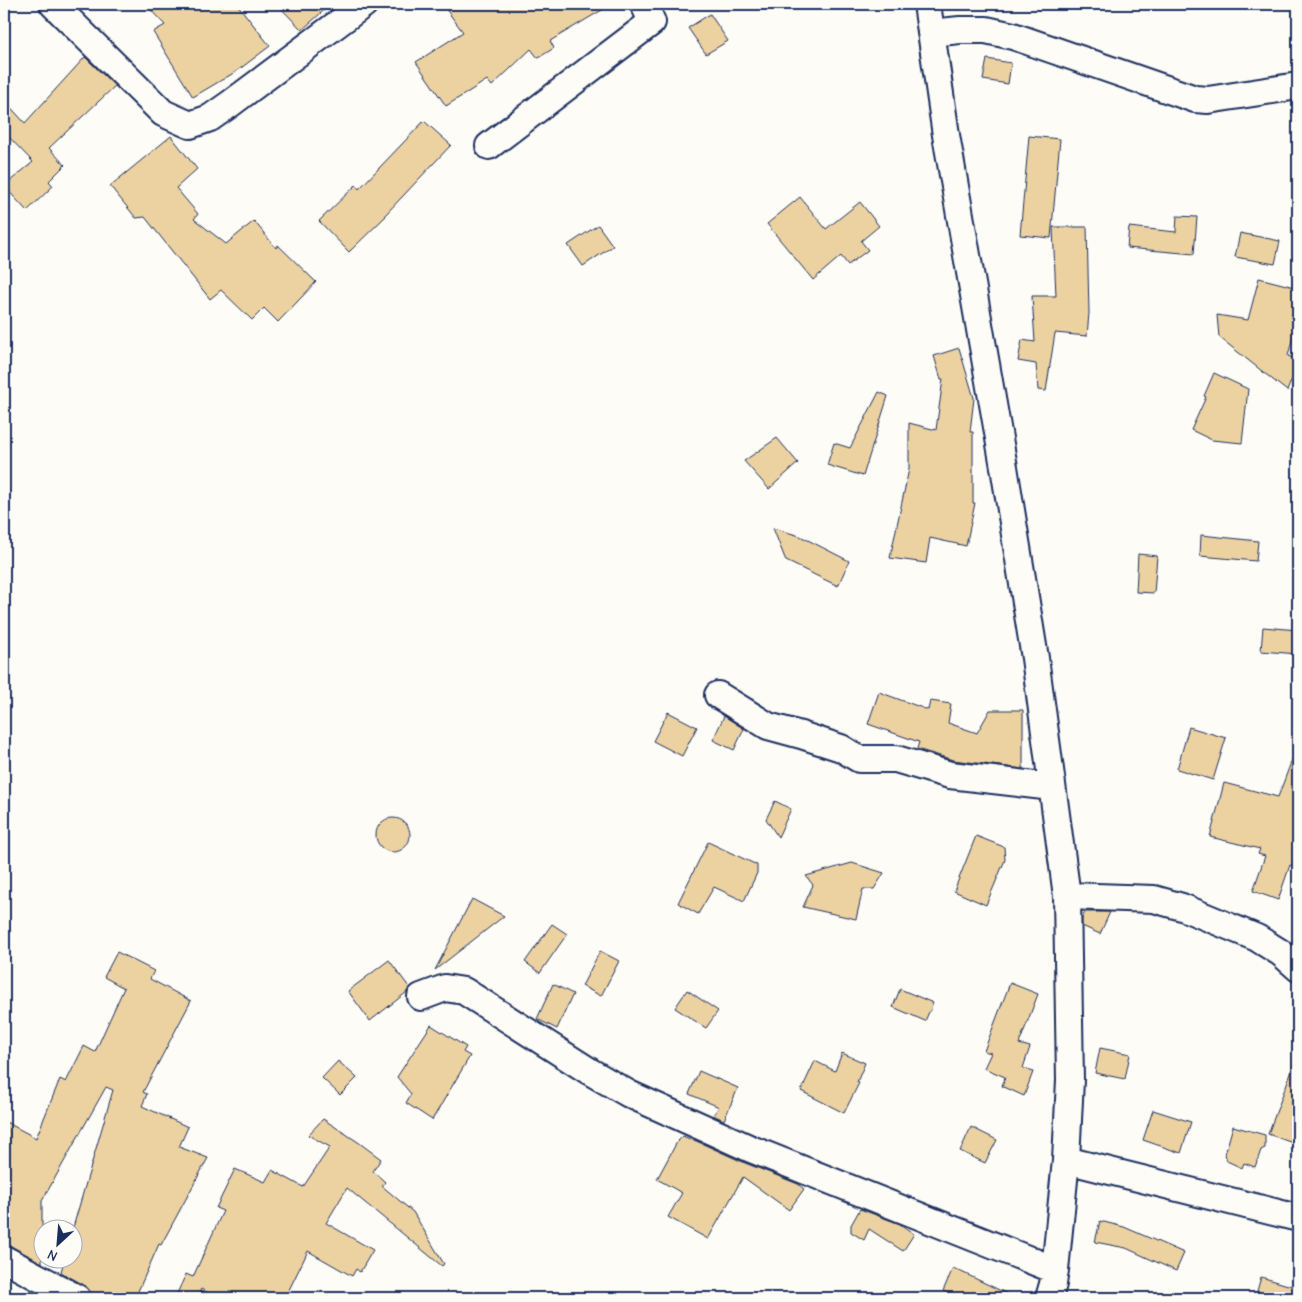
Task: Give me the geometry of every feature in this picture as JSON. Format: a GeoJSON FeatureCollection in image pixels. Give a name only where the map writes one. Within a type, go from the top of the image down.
{"type":"FeatureCollection","features":[{"type":"Feature","properties":{"kind":"street"},"geometry":{"type":"LineString","coordinates":[[54,4],[163,113],[190,125],[210,118],[223,109],[364,4]]}},
{"type":"Feature","properties":{"kind":"street"},"geometry":{"type":"LineString","coordinates":[[489,146],[652,22],[644,4]]}},
{"type":"Feature","properties":{"kind":"street"},"geometry":{"type":"LineString","coordinates":[[927,4],[946,135],[1034,648],[1067,896],[1070,1080],[1066,1160],[1055,1270],[1049,1298]]}},
{"type":"Feature","properties":{"kind":"street"},"geometry":{"type":"LineString","coordinates":[[931,33],[986,30],[1013,36],[1194,99],[1208,100],[1298,86]]}},
{"type":"Feature","properties":{"kind":"street"},"geometry":{"type":"LineString","coordinates":[[718,695],[768,726],[841,748],[859,759],[896,759],[950,775],[1052,787]]}},
{"type":"Feature","properties":{"kind":"street"},"geometry":{"type":"LineString","coordinates":[[1067,896],[1154,899],[1182,907],[1257,938],[1281,953],[1298,968]]}},
{"type":"Feature","properties":{"kind":"street"},"geometry":{"type":"LineString","coordinates":[[421,997],[445,988],[464,991],[589,1071],[629,1094],[751,1149],[1055,1270]]}},
{"type":"Feature","properties":{"kind":"street"},"geometry":{"type":"LineString","coordinates":[[1066,1160],[1298,1218]]}},
{"type":"Feature","properties":{"kind":"street"},"geometry":{"type":"LineString","coordinates":[[4,1258],[77,1298]]}},
{"type":"Feature","properties":{"kind":"building"},"geometry":{"type":"Polygon","coordinates":[[[145,4],[237,4],[270,46],[237,71],[193,97],[153,32],[165,25],[145,4]]]}},
{"type":"Feature","properties":{"kind":"building"},"geometry":{"type":"Polygon","coordinates":[[[277,4],[331,4],[302,30],[277,4]]]}},
{"type":"Feature","properties":{"kind":"building"},"geometry":{"type":"Polygon","coordinates":[[[442,4],[612,4],[550,41],[554,48],[538,58],[531,49],[492,86],[487,80],[446,106],[416,62],[463,32],[442,4]]]}},
{"type":"Feature","properties":{"kind":"building"},"geometry":{"type":"Polygon","coordinates":[[[710,14],[728,41],[706,54],[688,28],[710,14]]]}},
{"type":"Feature","properties":{"kind":"building"},"geometry":{"type":"Polygon","coordinates":[[[85,57],[115,86],[49,148],[65,165],[49,181],[53,186],[27,211],[4,186],[33,162],[4,132],[4,100],[25,123],[85,57]]]}},
{"type":"Feature","properties":{"kind":"building"},"geometry":{"type":"Polygon","coordinates":[[[987,59],[1011,63],[1008,84],[983,80],[987,59]]]}},
{"type":"Feature","properties":{"kind":"building"},"geometry":{"type":"Polygon","coordinates":[[[424,121],[451,145],[386,216],[349,252],[319,221],[356,185],[359,189],[424,121]]]}},
{"type":"Feature","properties":{"kind":"building"},"geometry":{"type":"Polygon","coordinates":[[[171,136],[197,169],[176,188],[198,214],[194,219],[226,244],[254,221],[276,248],[278,245],[316,282],[278,322],[264,308],[252,320],[221,290],[210,299],[145,217],[136,218],[110,186],[171,136]]]}},
{"type":"Feature","properties":{"kind":"building"},"geometry":{"type":"Polygon","coordinates":[[[1029,136],[1060,139],[1051,238],[1020,235],[1029,136]]]}},
{"type":"Feature","properties":{"kind":"building"},"geometry":{"type":"Polygon","coordinates":[[[800,197],[826,229],[860,202],[879,226],[861,241],[868,250],[848,265],[841,256],[813,280],[767,224],[800,197]]]}},
{"type":"Feature","properties":{"kind":"building"},"geometry":{"type":"Polygon","coordinates":[[[1177,216],[1197,217],[1194,254],[1127,248],[1129,227],[1176,232],[1177,216]]]}},
{"type":"Feature","properties":{"kind":"building"},"geometry":{"type":"Polygon","coordinates":[[[598,225],[613,246],[583,266],[568,245],[598,225]]]}},
{"type":"Feature","properties":{"kind":"building"},"geometry":{"type":"Polygon","coordinates":[[[1053,227],[1087,227],[1089,313],[1087,336],[1055,333],[1046,391],[1038,390],[1036,364],[1018,361],[1022,340],[1035,342],[1032,296],[1056,296],[1053,227]]]}},
{"type":"Feature","properties":{"kind":"building"},"geometry":{"type":"Polygon","coordinates":[[[1240,233],[1280,241],[1275,264],[1235,257],[1240,233]]]}},
{"type":"Feature","properties":{"kind":"building"},"geometry":{"type":"Polygon","coordinates":[[[1259,278],[1298,288],[1298,316],[1288,356],[1298,360],[1298,364],[1287,391],[1219,337],[1217,315],[1248,320],[1259,278]]]}},
{"type":"Feature","properties":{"kind":"building"},"geometry":{"type":"Polygon","coordinates":[[[959,348],[974,398],[970,432],[973,432],[973,503],[975,503],[966,546],[930,538],[926,563],[890,558],[909,469],[909,423],[936,430],[943,379],[941,379],[934,356],[959,348]]]}},
{"type":"Feature","properties":{"kind":"building"},"geometry":{"type":"Polygon","coordinates":[[[1214,373],[1248,389],[1242,443],[1212,440],[1191,430],[1206,397],[1204,396],[1214,373]]]}},
{"type":"Feature","properties":{"kind":"building"},"geometry":{"type":"Polygon","coordinates":[[[879,392],[888,396],[863,476],[827,465],[834,443],[850,448],[879,392]]]}},
{"type":"Feature","properties":{"kind":"building"},"geometry":{"type":"Polygon","coordinates":[[[777,438],[798,463],[769,489],[744,461],[777,438]]]}},
{"type":"Feature","properties":{"kind":"building"},"geometry":{"type":"Polygon","coordinates":[[[773,528],[800,536],[849,561],[838,586],[786,561],[773,528]]]}},
{"type":"Feature","properties":{"kind":"building"},"geometry":{"type":"Polygon","coordinates":[[[1201,535],[1258,541],[1256,561],[1200,556],[1201,535]]]}},
{"type":"Feature","properties":{"kind":"building"},"geometry":{"type":"Polygon","coordinates":[[[1138,554],[1157,556],[1154,593],[1136,592],[1138,554]]]}},
{"type":"Feature","properties":{"kind":"building"},"geometry":{"type":"Polygon","coordinates":[[[1263,627],[1298,630],[1298,654],[1261,651],[1263,627]]]}},
{"type":"Feature","properties":{"kind":"building"},"geometry":{"type":"Polygon","coordinates":[[[879,692],[928,710],[930,701],[951,704],[948,723],[977,733],[990,710],[1023,710],[1023,769],[953,760],[917,749],[919,742],[868,724],[879,692]]]}},
{"type":"Feature","properties":{"kind":"building"},"geometry":{"type":"Polygon","coordinates":[[[668,712],[697,727],[682,756],[653,741],[668,712]]]}},
{"type":"Feature","properties":{"kind":"building"},"geometry":{"type":"Polygon","coordinates":[[[724,716],[744,729],[734,750],[713,740],[724,716]]]}},
{"type":"Feature","properties":{"kind":"building"},"geometry":{"type":"Polygon","coordinates":[[[1189,727],[1226,738],[1213,780],[1177,769],[1189,727]]]}},
{"type":"Feature","properties":{"kind":"building"},"geometry":{"type":"Polygon","coordinates":[[[1296,749],[1298,749],[1298,847],[1278,900],[1253,891],[1265,856],[1258,854],[1260,849],[1210,837],[1224,783],[1278,797],[1296,749]]]}},
{"type":"Feature","properties":{"kind":"building"},"geometry":{"type":"Polygon","coordinates":[[[775,801],[791,809],[778,837],[766,819],[775,801]]]}},
{"type":"Feature","properties":{"kind":"building"},"geometry":{"type":"Polygon","coordinates":[[[393,818],[405,823],[410,835],[405,847],[393,852],[381,847],[376,835],[381,823],[393,818]]]}},
{"type":"Feature","properties":{"kind":"building"},"geometry":{"type":"Polygon","coordinates":[[[976,836],[1004,847],[1005,860],[986,905],[954,891],[976,836]]]}},
{"type":"Feature","properties":{"kind":"building"},"geometry":{"type":"Polygon","coordinates":[[[708,842],[757,865],[757,873],[744,901],[714,887],[698,914],[678,903],[708,842]]]}},
{"type":"Feature","properties":{"kind":"building"},"geometry":{"type":"Polygon","coordinates":[[[852,863],[884,873],[874,889],[863,889],[856,919],[803,907],[813,885],[806,876],[852,863]]]}},
{"type":"Feature","properties":{"kind":"building"},"geometry":{"type":"Polygon","coordinates":[[[472,899],[504,916],[435,970],[472,899]]]}},
{"type":"Feature","properties":{"kind":"building"},"geometry":{"type":"Polygon","coordinates":[[[1085,912],[1110,912],[1100,934],[1082,926],[1082,918],[1085,912]]]}},
{"type":"Feature","properties":{"kind":"building"},"geometry":{"type":"Polygon","coordinates":[[[552,924],[567,934],[540,973],[525,962],[552,924]]]}},
{"type":"Feature","properties":{"kind":"building"},"geometry":{"type":"Polygon","coordinates":[[[600,951],[619,961],[601,996],[582,986],[600,951]]]}},
{"type":"Feature","properties":{"kind":"building"},"geometry":{"type":"Polygon","coordinates":[[[117,952],[154,971],[150,979],[191,1001],[143,1092],[147,1094],[142,1106],[188,1127],[179,1147],[208,1158],[161,1245],[159,1244],[135,1298],[104,1298],[90,1292],[84,1285],[61,1272],[62,1270],[82,1270],[82,1220],[75,1220],[113,1090],[106,1087],[42,1201],[42,1220],[32,1220],[32,1258],[4,1244],[4,1121],[36,1138],[60,1079],[66,1082],[84,1046],[95,1052],[124,988],[104,977],[117,952]]]}},
{"type":"Feature","properties":{"kind":"building"},"geometry":{"type":"Polygon","coordinates":[[[389,960],[409,987],[407,992],[370,1021],[348,991],[389,960]]]}},
{"type":"Feature","properties":{"kind":"building"},"geometry":{"type":"Polygon","coordinates":[[[1010,983],[1038,994],[1019,1044],[1030,1047],[1023,1068],[1033,1072],[1024,1096],[1002,1086],[1005,1077],[984,1068],[991,1053],[984,1051],[1010,983]]]}},
{"type":"Feature","properties":{"kind":"building"},"geometry":{"type":"Polygon","coordinates":[[[553,984],[573,994],[557,1029],[537,1019],[553,984]]]}},
{"type":"Feature","properties":{"kind":"building"},"geometry":{"type":"Polygon","coordinates":[[[900,989],[933,1003],[925,1021],[893,1007],[900,989]]]}},
{"type":"Feature","properties":{"kind":"building"},"geometry":{"type":"Polygon","coordinates":[[[687,990],[718,1011],[706,1028],[675,1008],[687,990]]]}},
{"type":"Feature","properties":{"kind":"building"},"geometry":{"type":"Polygon","coordinates":[[[431,1025],[466,1047],[463,1052],[470,1056],[432,1120],[406,1103],[411,1094],[397,1077],[431,1025]]]}},
{"type":"Feature","properties":{"kind":"building"},"geometry":{"type":"Polygon","coordinates":[[[1100,1048],[1130,1054],[1125,1079],[1095,1073],[1100,1048]]]}},
{"type":"Feature","properties":{"kind":"building"},"geometry":{"type":"Polygon","coordinates":[[[842,1053],[865,1063],[857,1082],[859,1083],[844,1113],[801,1091],[815,1061],[835,1071],[842,1053]]]}},
{"type":"Feature","properties":{"kind":"building"},"geometry":{"type":"Polygon","coordinates":[[[1296,1059],[1298,1059],[1298,1145],[1268,1134],[1296,1059]]]}},
{"type":"Feature","properties":{"kind":"building"},"geometry":{"type":"Polygon","coordinates":[[[338,1061],[357,1078],[340,1095],[322,1078],[338,1061]]]}},
{"type":"Feature","properties":{"kind":"building"},"geometry":{"type":"Polygon","coordinates":[[[699,1071],[738,1088],[724,1120],[713,1115],[719,1107],[689,1094],[699,1071]]]}},
{"type":"Feature","properties":{"kind":"building"},"geometry":{"type":"Polygon","coordinates":[[[1153,1110],[1191,1122],[1181,1153],[1143,1140],[1153,1110]]]}},
{"type":"Feature","properties":{"kind":"building"},"geometry":{"type":"Polygon","coordinates":[[[323,1119],[381,1159],[373,1171],[385,1182],[382,1186],[413,1212],[444,1264],[442,1266],[347,1188],[326,1223],[373,1250],[360,1272],[356,1269],[352,1276],[308,1251],[285,1298],[218,1298],[201,1289],[197,1298],[175,1298],[186,1274],[193,1277],[223,1211],[216,1208],[235,1169],[265,1182],[272,1170],[303,1187],[330,1147],[308,1135],[323,1119]]]}},
{"type":"Feature","properties":{"kind":"building"},"geometry":{"type":"Polygon","coordinates":[[[1233,1126],[1265,1135],[1265,1148],[1261,1150],[1255,1167],[1244,1163],[1242,1168],[1227,1161],[1225,1154],[1233,1126]]]}},
{"type":"Feature","properties":{"kind":"building"},"geometry":{"type":"Polygon","coordinates":[[[971,1127],[997,1140],[985,1163],[960,1151],[971,1127]]]}},
{"type":"Feature","properties":{"kind":"building"},"geometry":{"type":"Polygon","coordinates":[[[683,1136],[798,1184],[804,1189],[789,1210],[743,1177],[708,1239],[668,1217],[682,1193],[657,1179],[677,1142],[683,1136]]]}},
{"type":"Feature","properties":{"kind":"building"},"geometry":{"type":"Polygon","coordinates":[[[860,1209],[900,1224],[914,1234],[903,1251],[869,1229],[864,1240],[851,1232],[851,1225],[860,1209]]]}},
{"type":"Feature","properties":{"kind":"building"},"geometry":{"type":"Polygon","coordinates":[[[1100,1221],[1124,1227],[1184,1253],[1176,1271],[1126,1248],[1095,1242],[1100,1221]]]}},
{"type":"Feature","properties":{"kind":"building"},"geometry":{"type":"Polygon","coordinates":[[[953,1268],[1016,1298],[959,1298],[943,1291],[953,1268]]]}},
{"type":"Feature","properties":{"kind":"building"},"geometry":{"type":"Polygon","coordinates":[[[1261,1277],[1298,1288],[1298,1298],[1255,1298],[1261,1277]]]}}]}
